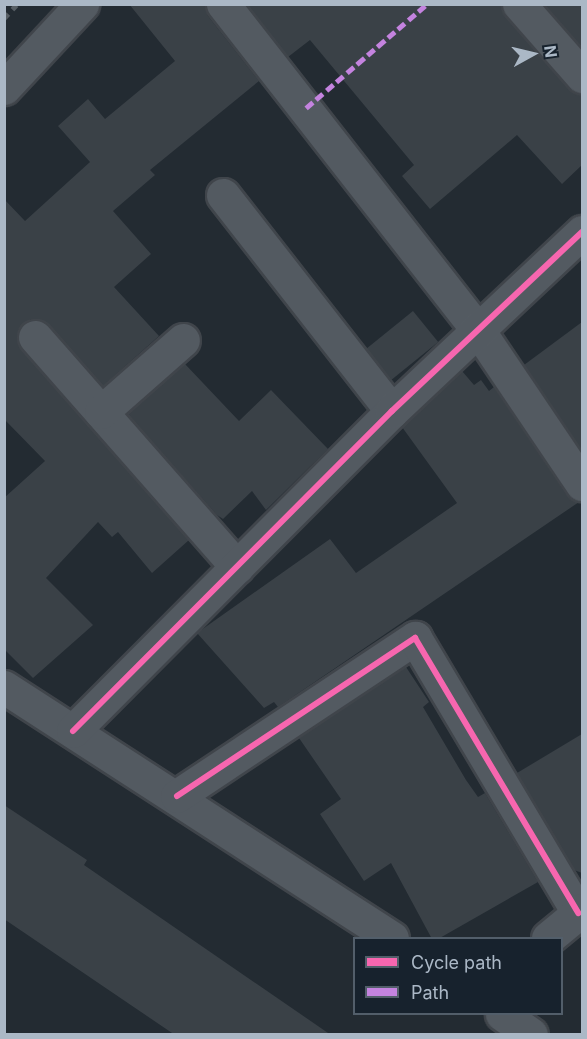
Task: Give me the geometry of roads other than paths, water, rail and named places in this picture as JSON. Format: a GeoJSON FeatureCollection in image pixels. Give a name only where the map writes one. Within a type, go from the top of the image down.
{"type":"FeatureCollection","features":[{"type":"Feature","properties":{"kind":"street"},"geometry":{"type":"LineString","coordinates":[[4,88],[82,4]]}},
{"type":"Feature","properties":{"kind":"street"},"geometry":{"type":"LineString","coordinates":[[223,4],[478,330],[582,484]]}},
{"type":"Feature","properties":{"kind":"street"},"geometry":{"type":"LineString","coordinates":[[519,4],[582,76]]}},
{"type":"Feature","properties":{"kind":"street"},"geometry":{"type":"LineString","coordinates":[[223,195],[392,411]]}},
{"type":"Feature","properties":{"kind":"street"},"geometry":{"type":"LineString","coordinates":[[73,731],[392,411],[582,232]]}},
{"type":"Feature","properties":{"kind":"street"},"geometry":{"type":"LineString","coordinates":[[35,337],[237,567]]}},
{"type":"Feature","properties":{"kind":"street"},"geometry":{"type":"LineString","coordinates":[[101,412],[183,340]]}},
{"type":"Feature","properties":{"kind":"street"},"geometry":{"type":"LineString","coordinates":[[177,796],[415,638],[580,912],[550,937]]}},
{"type":"Feature","properties":{"kind":"street"},"geometry":{"type":"LineString","coordinates":[[4,687],[177,796],[389,937]]}},
{"type":"Feature","properties":{"kind":"street"},"geometry":{"type":"LineString","coordinates":[[503,1015],[531,1035]]}},
{"type":"Feature","properties":{"kind":"railway"},"geometry":{"type":"LineString","coordinates":[[4,18],[17,4]]}}]}
